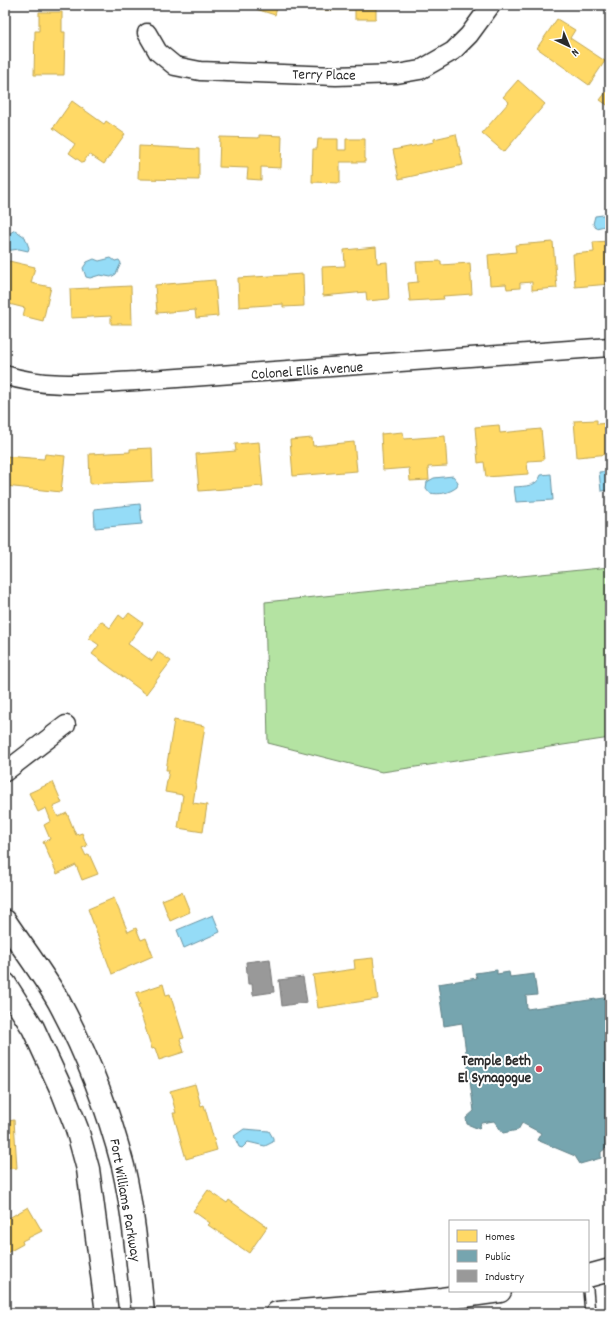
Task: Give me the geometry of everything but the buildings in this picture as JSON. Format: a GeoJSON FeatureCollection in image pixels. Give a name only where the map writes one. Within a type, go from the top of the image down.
{"type":"FeatureCollection","features":[{"type":"Feature","properties":{"kind":"street","name":"Terry Place"},"geometry":{"type":"LineString","coordinates":[[147,33],[158,52],[175,66],[200,71],[336,76],[397,74],[420,70],[453,50],[469,35],[491,5]]}},
{"type":"Feature","properties":{"kind":"street","name":"Colonel Ellis Avenue"},"geometry":{"type":"LineString","coordinates":[[5,376],[41,383],[76,384],[610,347]]}},
{"type":"Feature","properties":{"kind":"street"},"geometry":{"type":"LineString","coordinates":[[5,772],[66,725]]}},
{"type":"Feature","properties":{"kind":"street","name":"Fort Williams Parkway"},"geometry":{"type":"LineString","coordinates":[[5,922],[58,1001],[89,1064],[109,1117],[123,1167],[132,1221],[143,1313]]}},
{"type":"Feature","properties":{"kind":"street"},"geometry":{"type":"LineString","coordinates":[[5,984],[33,1028],[63,1093],[77,1129],[88,1169],[107,1313]]}},
{"type":"Feature","properties":{"kind":"street"},"geometry":{"type":"LineString","coordinates":[[589,1276],[610,1270]]}},
{"type":"Feature","properties":{"kind":"street"},"geometry":{"type":"LineString","coordinates":[[277,1313],[445,1306],[496,1292]]}},
{"type":"Feature","properties":{"kind":"lane"},"geometry":{"type":"LineString","coordinates":[[588,1292],[590,1313]]}},
{"type":"Feature","properties":{"kind":"green space"},"geometry":{"type":"Polygon","coordinates":[[[610,567],[610,738],[382,772],[268,743],[265,602],[610,567]]]}},
{"type":"Feature","properties":{"kind":"water"},"geometry":{"type":"Polygon","coordinates":[[[610,210],[610,228],[605,226],[596,228],[593,224],[595,216],[603,215],[610,210]]]}},
{"type":"Feature","properties":{"kind":"water"},"geometry":{"type":"Polygon","coordinates":[[[15,230],[25,237],[29,248],[28,251],[19,249],[5,251],[5,236],[15,230]]]}},
{"type":"Feature","properties":{"kind":"water"},"geometry":{"type":"Polygon","coordinates":[[[111,258],[115,261],[119,260],[121,263],[116,274],[111,277],[100,275],[90,278],[86,277],[83,268],[87,262],[94,259],[99,261],[111,258]]]}},
{"type":"Feature","properties":{"kind":"water"},"geometry":{"type":"Polygon","coordinates":[[[610,471],[610,490],[601,491],[599,472],[610,471]]]}},
{"type":"Feature","properties":{"kind":"water"},"geometry":{"type":"Polygon","coordinates":[[[551,474],[553,500],[516,502],[514,487],[534,484],[541,475],[551,474]]]}},
{"type":"Feature","properties":{"kind":"water"},"geometry":{"type":"Polygon","coordinates":[[[453,476],[458,482],[457,487],[451,491],[441,494],[434,494],[430,493],[426,488],[427,482],[434,478],[453,476]]]}},
{"type":"Feature","properties":{"kind":"water"},"geometry":{"type":"Polygon","coordinates":[[[140,504],[142,524],[95,528],[94,509],[140,504]]]}},
{"type":"Feature","properties":{"kind":"water"},"geometry":{"type":"Polygon","coordinates":[[[213,915],[220,932],[184,948],[177,930],[213,915]]]}},
{"type":"Feature","properties":{"kind":"water"},"geometry":{"type":"Polygon","coordinates":[[[244,1129],[269,1131],[273,1138],[273,1142],[265,1146],[248,1142],[242,1148],[239,1147],[234,1136],[244,1129]]]}},
{"type":"Feature","properties":{"kind":"place","name":"Temple Beth El Synagogue"},"geometry":{"type":"Point","coordinates":[539,1069]}}]}
